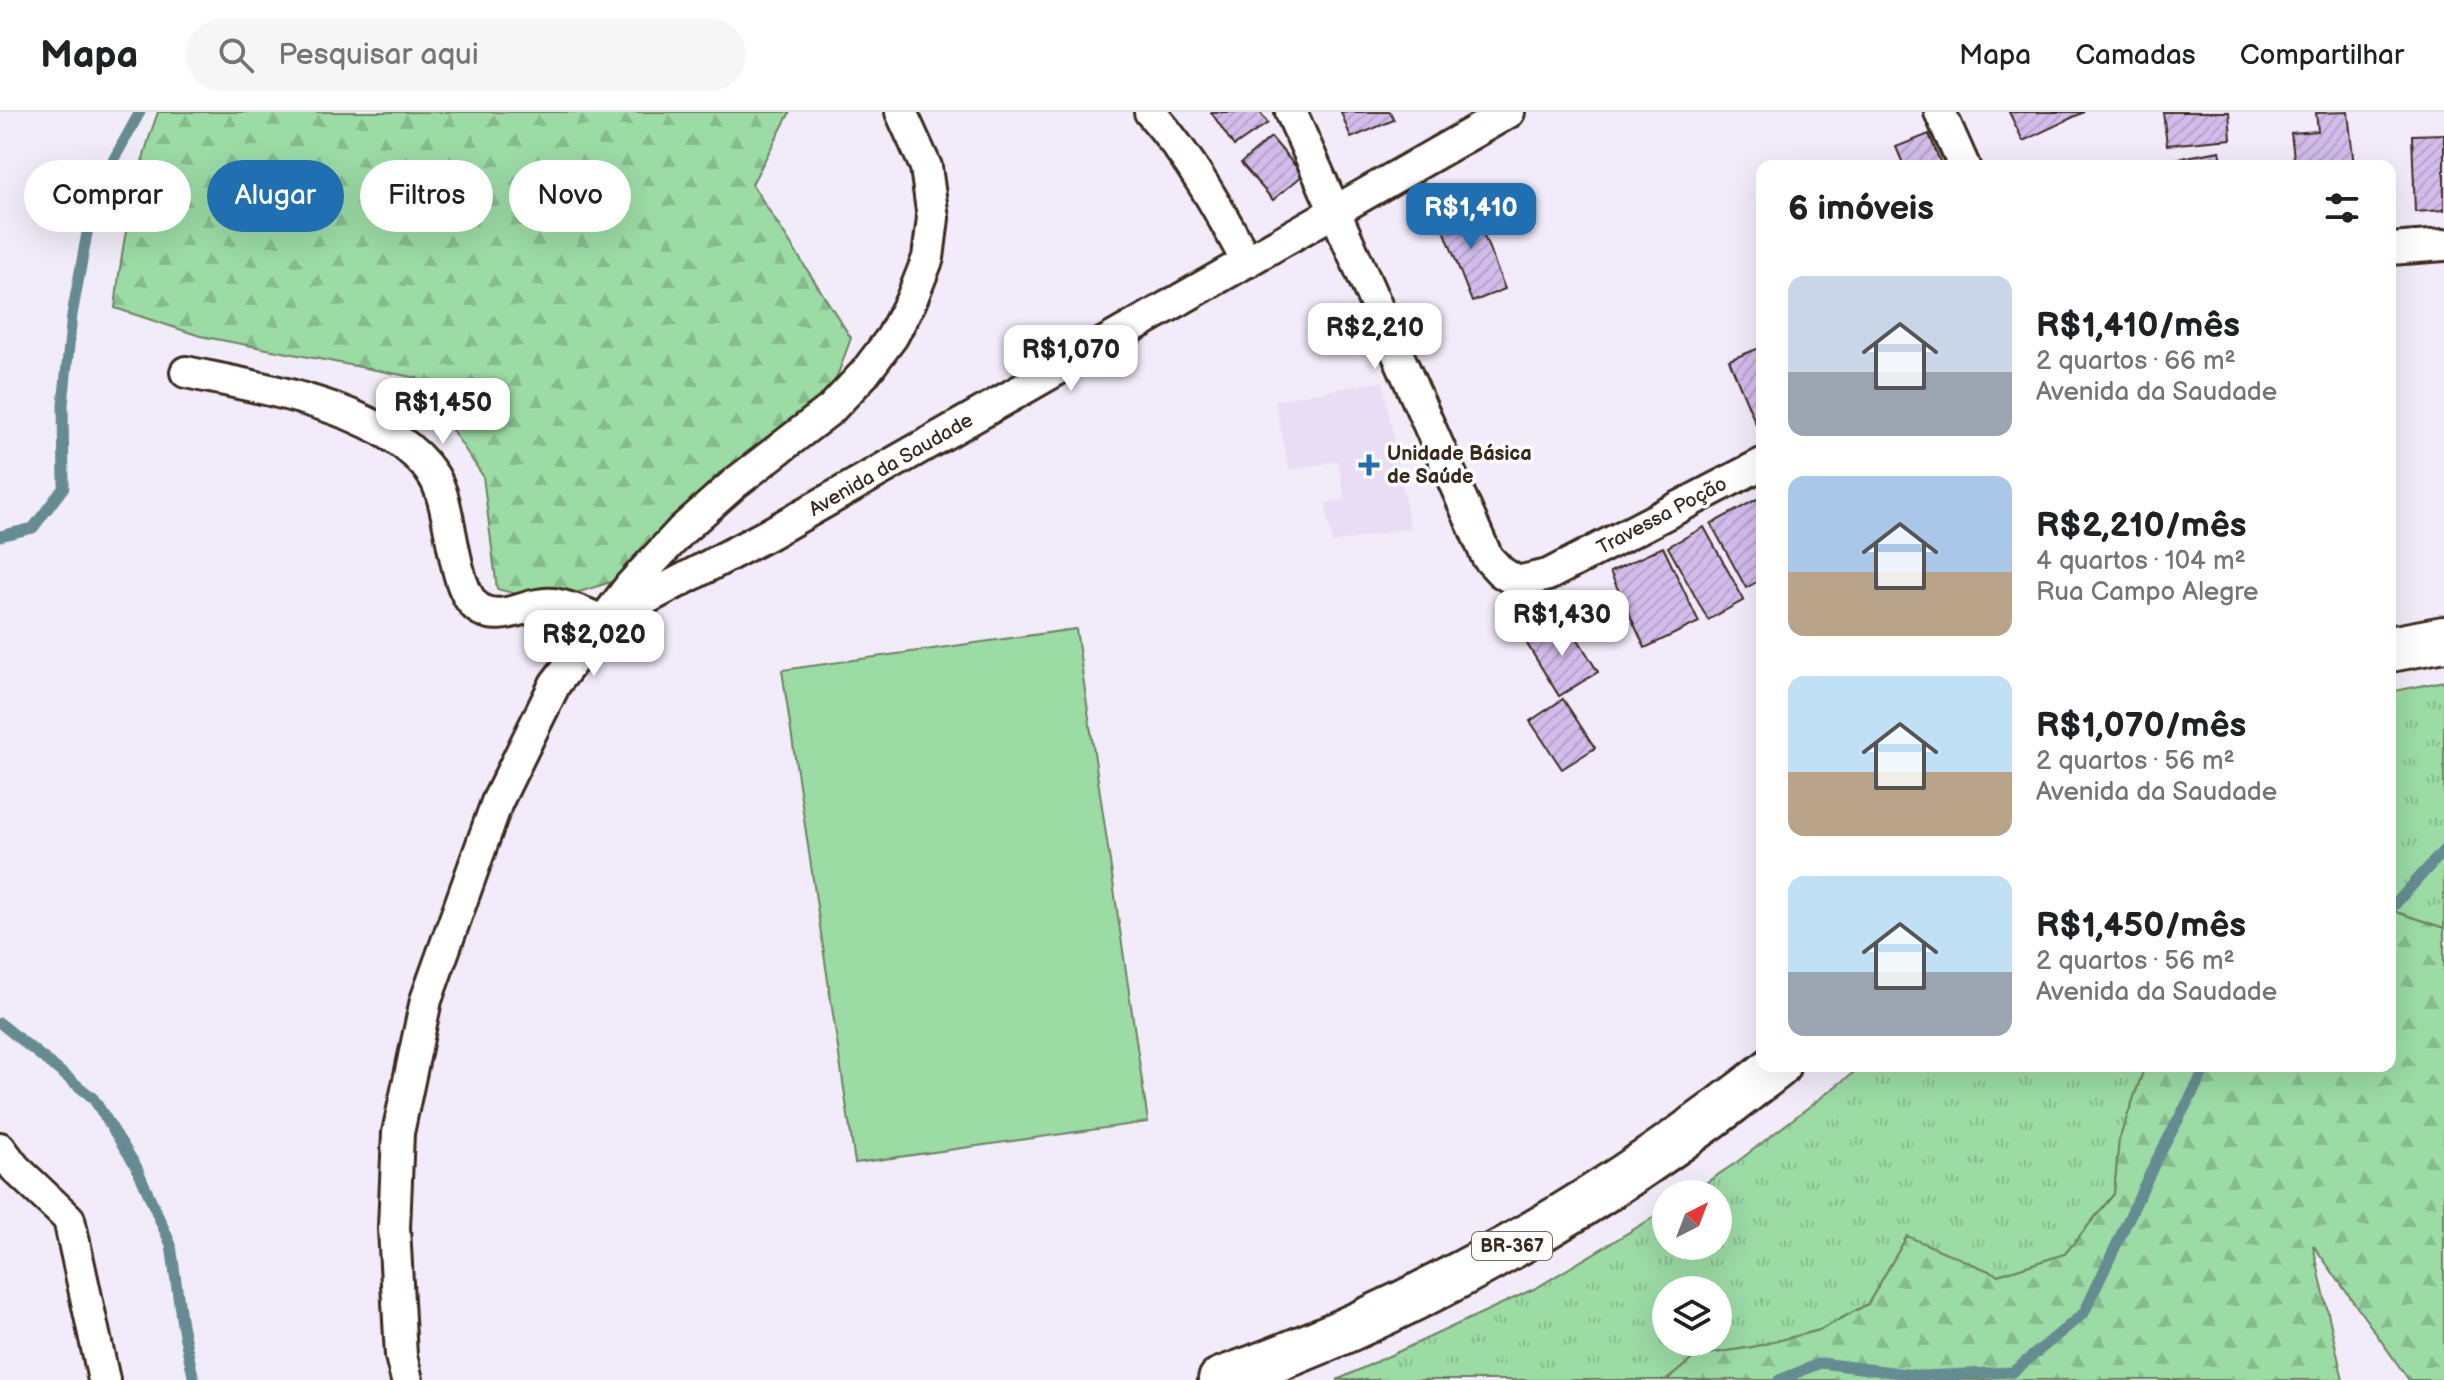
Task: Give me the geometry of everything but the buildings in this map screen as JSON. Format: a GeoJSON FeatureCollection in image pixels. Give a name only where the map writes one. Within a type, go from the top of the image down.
{"type":"FeatureCollection","features":[{"type":"Feature","properties":{"kind":"main road"},"geometry":{"type":"LineString","coordinates":[[2396,648],[2444,639]]}},
{"type":"Feature","properties":{"kind":"main road","name":"BR-367"},"geometry":{"type":"LineString","coordinates":[[1221,1380],[1283,1358],[1375,1318],[1551,1225],[1670,1147],[1769,1072]]}},
{"type":"Feature","properties":{"kind":"street"},"geometry":{"type":"LineString","coordinates":[[407,1380],[401,1356],[394,1228],[398,1133],[426,1000],[497,802],[555,684],[630,586],[682,530],[735,483],[831,409],[864,374],[892,337],[928,258],[933,218],[926,167],[901,112]]}},
{"type":"Feature","properties":{"kind":"street"},"geometry":{"type":"LineString","coordinates":[[1150,112],[1189,160],[1214,199],[1247,262]]}},
{"type":"Feature","properties":{"kind":"street"},"geometry":{"type":"LineString","coordinates":[[1291,112],[1334,212]]}},
{"type":"Feature","properties":{"kind":"street","name":"Avenida da Saudade"},"geometry":{"type":"LineString","coordinates":[[604,621],[767,535],[1509,112]]}},
{"type":"Feature","properties":{"kind":"street"},"geometry":{"type":"LineString","coordinates":[[1940,112],[1961,160]]}},
{"type":"Feature","properties":{"kind":"street","name":"Travessa Poção"},"geometry":{"type":"LineString","coordinates":[[1334,212],[1487,557],[1501,572],[1517,582],[1548,575],[1756,467]]}},
{"type":"Feature","properties":{"kind":"street"},"geometry":{"type":"LineString","coordinates":[[2396,249],[2444,245]]}},
{"type":"Feature","properties":{"kind":"street"},"geometry":{"type":"LineString","coordinates":[[186,372],[265,389],[348,414],[388,434],[412,451],[434,476],[463,588],[479,609],[490,614],[509,613],[551,604],[604,621]]}},
{"type":"Feature","properties":{"kind":"street"},"geometry":{"type":"LineString","coordinates":[[0,1148],[15,1168],[69,1219],[104,1380]]}},
{"type":"Feature","properties":{"kind":"shaded area","name":"Unidade Básica de Saúde"},"geometry":{"type":"Polygon","coordinates":[[[1383,381],[1410,528],[1332,543],[1325,503],[1345,500],[1338,461],[1289,470],[1275,400],[1383,381]]]}},
{"type":"Feature","properties":{"kind":"green space"},"geometry":{"type":"Polygon","coordinates":[[[158,112],[790,112],[752,184],[851,338],[829,399],[719,473],[617,580],[573,594],[532,598],[497,589],[483,476],[417,378],[200,336],[115,308],[126,232],[191,232],[191,160],[143,160],[158,112]]]}},
{"type":"Feature","properties":{"kind":"green space"},"geometry":{"type":"Polygon","coordinates":[[[1076,629],[1148,1122],[855,1163],[782,670],[1076,629]]]}},
{"type":"Feature","properties":{"kind":"green space"},"geometry":{"type":"Polygon","coordinates":[[[2444,681],[2444,928],[2396,912],[2396,691],[2444,681]]]}},
{"type":"Feature","properties":{"kind":"green space"},"geometry":{"type":"Polygon","coordinates":[[[2396,912],[2444,928],[2444,1380],[2409,1380],[2313,1245],[2343,1380],[1667,1380],[1696,1356],[1732,1356],[1732,1350],[1820,1330],[1868,1304],[1907,1236],[1998,1275],[2065,1254],[2114,1194],[2119,1140],[2143,1072],[2396,1072],[2396,912]]]}},
{"type":"Feature","properties":{"kind":"green space"},"geometry":{"type":"Polygon","coordinates":[[[1854,1072],[2143,1072],[2119,1140],[2114,1194],[2065,1254],[1998,1275],[1907,1237],[1868,1304],[1820,1330],[1732,1350],[1732,1276],[1652,1276],[1652,1356],[1696,1356],[1667,1380],[1337,1380],[1536,1288],[1652,1218],[1652,1260],[1732,1260],[1732,1180],[1710,1180],[1854,1072]]]}},
{"type":"Feature","properties":{"kind":"waterway"},"geometry":{"type":"LineString","coordinates":[[0,536],[33,528],[64,487],[63,405],[72,315],[94,195],[140,112]]}},
{"type":"Feature","properties":{"kind":"waterway"},"geometry":{"type":"LineString","coordinates":[[2396,903],[2444,850]]}},
{"type":"Feature","properties":{"kind":"waterway"},"geometry":{"type":"LineString","coordinates":[[0,1023],[93,1098],[136,1166],[171,1245],[182,1325],[194,1380]]}},
{"type":"Feature","properties":{"kind":"waterway"},"geometry":{"type":"LineString","coordinates":[[1779,1380],[1821,1363],[1922,1376],[2013,1372],[2084,1313],[2156,1161],[2204,1072]]}},
{"type":"Feature","properties":{"kind":"place","name":"Unidade Básica de Saúde"},"geometry":{"type":"Point","coordinates":[1369,465]}}]}
